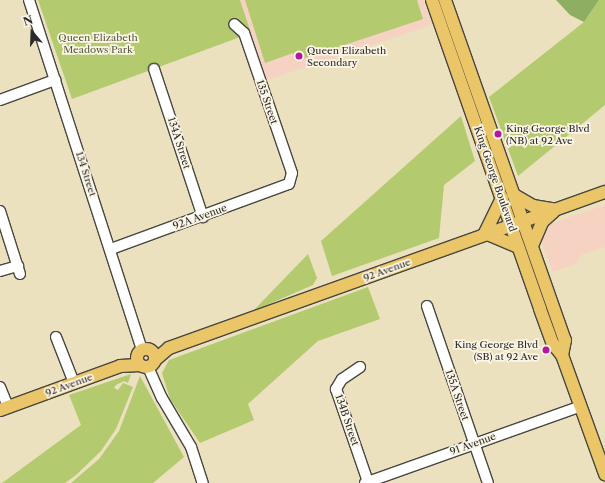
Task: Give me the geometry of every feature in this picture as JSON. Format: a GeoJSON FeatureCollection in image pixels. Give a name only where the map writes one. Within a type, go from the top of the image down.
{"type":"FeatureCollection","features":[{"type":"Feature","properties":{"kind":"main road","name":"King George Boulevard"},"geometry":{"type":"LineString","coordinates":[[432,0],[508,196]]}},
{"type":"Feature","properties":{"kind":"main road","name":"King George Boulevard"},"geometry":{"type":"LineString","coordinates":[[444,0],[517,223],[532,246],[565,340],[562,355]]}},
{"type":"Feature","properties":{"kind":"main road","name":"92 Avenue"},"geometry":{"type":"LineString","coordinates":[[4,409],[485,233],[605,192]]}},
{"type":"Feature","properties":{"kind":"main road"},"geometry":{"type":"LineString","coordinates":[[518,247],[485,233],[508,196],[533,206],[555,210]]}},
{"type":"Feature","properties":{"kind":"main road"},"geometry":{"type":"LineString","coordinates":[[532,246],[542,222],[555,210]]}},
{"type":"Feature","properties":{"kind":"main road","name":"King George Boulevard"},"geometry":{"type":"LineString","coordinates":[[517,223],[518,247],[553,344],[562,355],[605,474]]}},
{"type":"Feature","properties":{"kind":"street","name":"134 Street"},"geometry":{"type":"LineString","coordinates":[[28,0],[111,250],[145,358],[162,398],[191,447],[203,483]]}},
{"type":"Feature","properties":{"kind":"street","name":"135 Street"},"geometry":{"type":"LineString","coordinates":[[234,24],[244,33],[292,173],[289,184]]}},
{"type":"Feature","properties":{"kind":"street","name":"134A Street"},"geometry":{"type":"LineString","coordinates":[[154,69],[203,216]]}},
{"type":"Feature","properties":{"kind":"street"},"geometry":{"type":"LineString","coordinates":[[0,100],[55,80]]}},
{"type":"Feature","properties":{"kind":"street","name":"92A Avenue"},"geometry":{"type":"LineString","coordinates":[[111,250],[289,184]]}},
{"type":"Feature","properties":{"kind":"street"},"geometry":{"type":"LineString","coordinates":[[0,211],[19,270],[0,271]]}},
{"type":"Feature","properties":{"kind":"street","name":"135A Street"},"geometry":{"type":"LineString","coordinates":[[427,306],[488,483]]}},
{"type":"Feature","properties":{"kind":"street"},"geometry":{"type":"LineString","coordinates":[[56,337],[74,383]]}},
{"type":"Feature","properties":{"kind":"street","name":"134B Street"},"geometry":{"type":"LineString","coordinates":[[360,367],[342,379],[336,388],[367,483]]}},
{"type":"Feature","properties":{"kind":"street"},"geometry":{"type":"LineString","coordinates":[[0,387],[4,409]]}},
{"type":"Feature","properties":{"kind":"street","name":"91 Avenue"},"geometry":{"type":"LineString","coordinates":[[367,483],[581,406]]}},
{"type":"Feature","properties":{"kind":"shaded area","name":"Queen Elizabeth Secondary"},"geometry":{"type":"Polygon","coordinates":[[[240,0],[423,0],[432,25],[267,80],[240,0]]]}},
{"type":"Feature","properties":{"kind":"shaded area"},"geometry":{"type":"Polygon","coordinates":[[[605,205],[605,247],[581,255],[577,263],[553,272],[540,239],[542,231],[547,225],[605,205]]]}},
{"type":"Feature","properties":{"kind":"green space","name":"Queen Elizabeth Meadows Park"},"geometry":{"type":"Polygon","coordinates":[[[38,0],[240,0],[251,33],[72,99],[38,0]]]}},
{"type":"Feature","properties":{"kind":"green space","name":"Queen Elizabeth Secondary"},"geometry":{"type":"Polygon","coordinates":[[[245,0],[417,0],[423,19],[296,61],[293,53],[265,63],[245,0]]]}},
{"type":"Feature","properties":{"kind":"green space"},"geometry":{"type":"Polygon","coordinates":[[[556,0],[599,0],[584,22],[570,15],[556,0]]]}},
{"type":"Feature","properties":{"kind":"green space"},"geometry":{"type":"Polygon","coordinates":[[[599,0],[605,0],[605,105],[518,176],[489,97],[584,22],[599,0]]]}},
{"type":"Feature","properties":{"kind":"green space"},"geometry":{"type":"Polygon","coordinates":[[[461,116],[475,161],[444,185],[439,238],[332,276],[321,241],[461,116]]]}},
{"type":"Feature","properties":{"kind":"green space"},"geometry":{"type":"Polygon","coordinates":[[[308,254],[317,278],[313,285],[253,311],[308,254]]]}},
{"type":"Feature","properties":{"kind":"green space"},"geometry":{"type":"Polygon","coordinates":[[[368,287],[380,319],[318,341],[248,404],[254,420],[200,443],[170,399],[162,373],[169,360],[368,287]]]}},
{"type":"Feature","properties":{"kind":"green space"},"geometry":{"type":"Polygon","coordinates":[[[131,374],[128,383],[124,381],[116,385],[114,388],[118,390],[123,383],[133,387],[116,429],[101,451],[76,475],[65,483],[2,483],[81,425],[69,395],[131,374]]]}},
{"type":"Feature","properties":{"kind":"green space"},"geometry":{"type":"Polygon","coordinates":[[[140,376],[184,457],[153,483],[71,483],[99,459],[119,431],[140,376]]]}},
{"type":"Feature","properties":{"kind":"place","name":"Queen Elizabeth Secondary"},"geometry":{"type":"Point","coordinates":[299,56]}},
{"type":"Feature","properties":{"kind":"place","name":"King George Blvd (NB) at 92 Ave"},"geometry":{"type":"Point","coordinates":[498,134]}},
{"type":"Feature","properties":{"kind":"place","name":"King George Blvd (SB) at 92 Ave"},"geometry":{"type":"Point","coordinates":[546,350]}}]}
